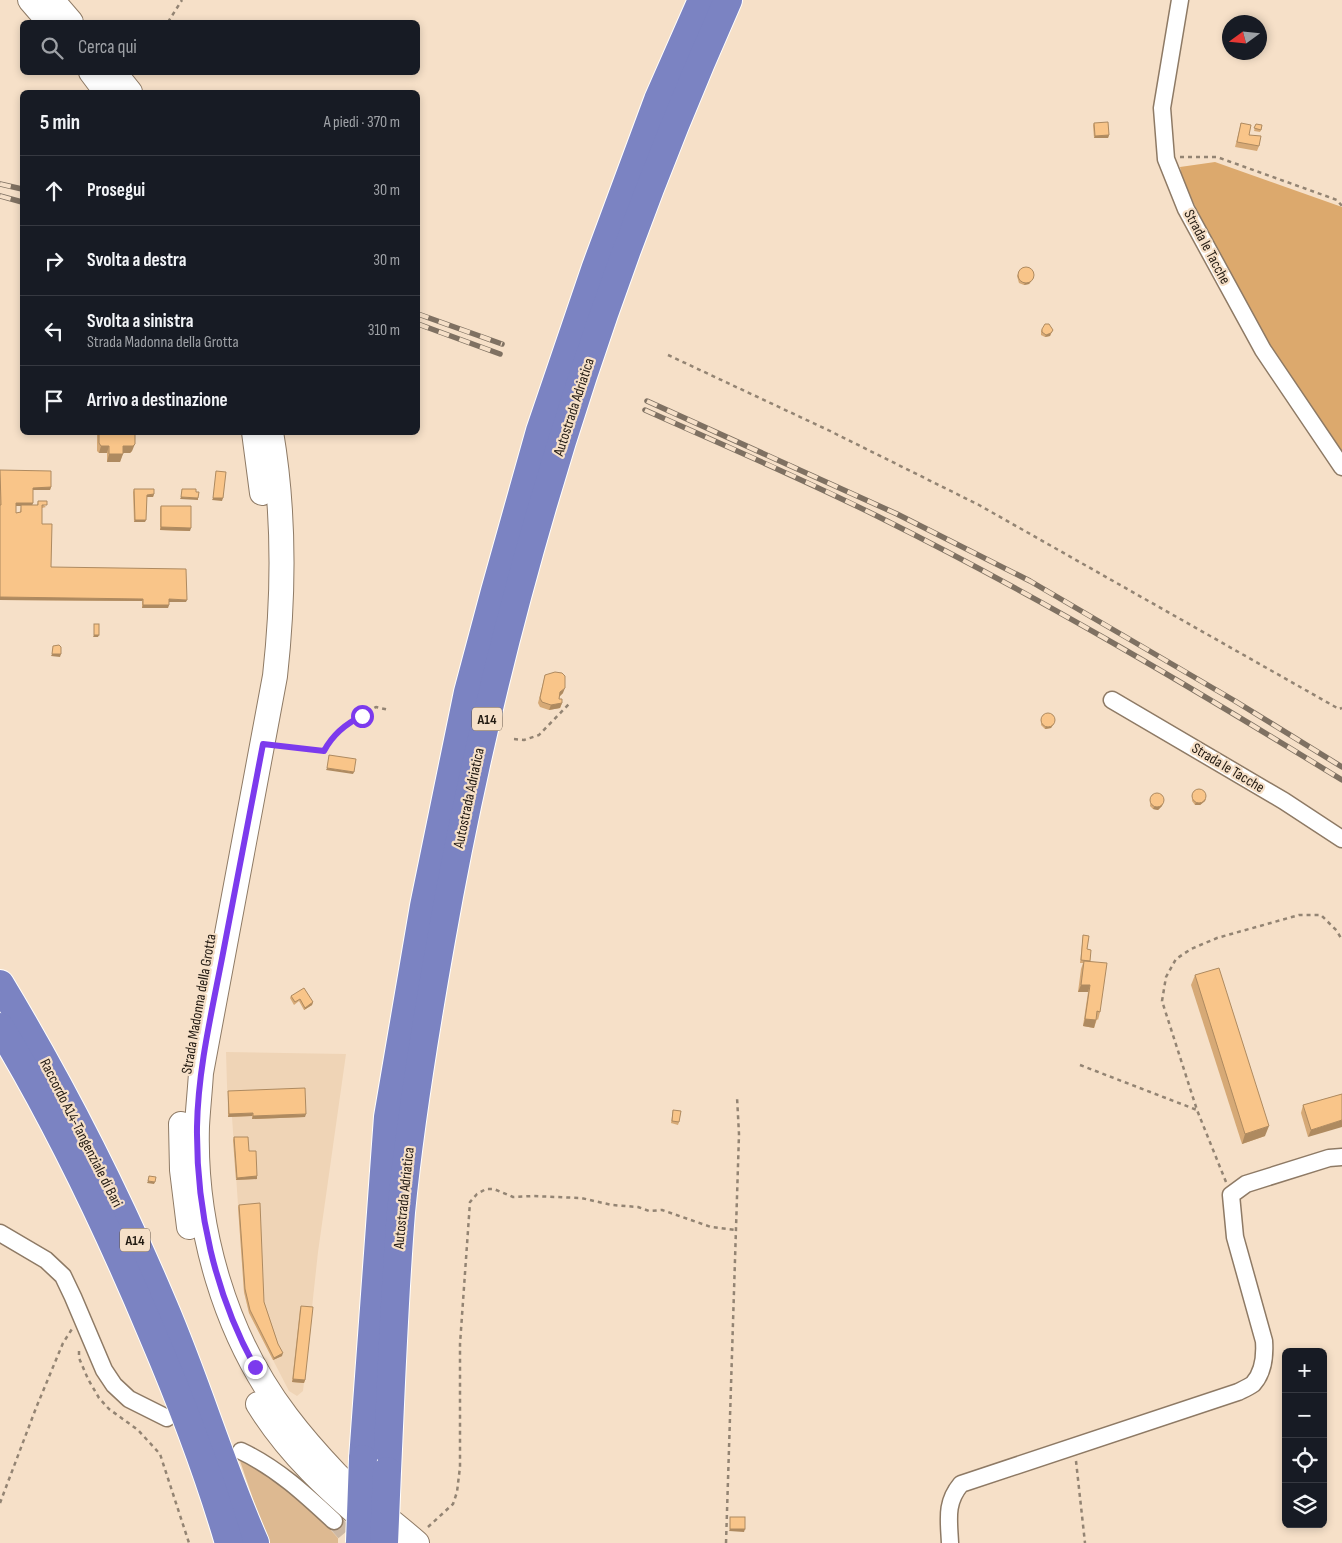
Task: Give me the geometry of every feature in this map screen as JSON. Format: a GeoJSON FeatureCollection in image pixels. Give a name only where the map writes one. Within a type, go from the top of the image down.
{"type":"FeatureCollection","features":[{"type":"Feature","properties":{"kind":"highway","name":"Autostrada Adriatica"},"geometry":{"type":"LineString","coordinates":[[360,1543],[363,1459],[388,1116],[424,906],[468,692],[543,422],[596,266],[658,100],[702,0]]}},
{"type":"Feature","properties":{"kind":"highway","name":"Autostrada Adriatica"},"geometry":{"type":"LineString","coordinates":[[384,1543],[401,1212],[414,1104],[449,894],[471,788],[516,601],[566,431],[622,262],[686,95],[728,0]]}},
{"type":"Feature","properties":{"kind":"highway","name":"Raccordo A14-Tangenziale di Bari"},"geometry":{"type":"LineString","coordinates":[[0,984],[34,1040],[96,1157],[140,1251],[186,1359],[241,1510],[255,1543]]}},
{"type":"Feature","properties":{"kind":"highway","name":"Raccordo A14-Tangenziale di Bari"},"geometry":{"type":"LineString","coordinates":[[0,1027],[33,1082],[102,1219],[129,1278],[183,1408],[229,1543]]}},
{"type":"Feature","properties":{"kind":"main road"},"geometry":{"type":"LineString","coordinates":[[30,0],[47,20]]}},
{"type":"Feature","properties":{"kind":"main road"},"geometry":{"type":"LineString","coordinates":[[52,0],[70,20]]}},
{"type":"Feature","properties":{"kind":"main road"},"geometry":{"type":"LineString","coordinates":[[93,75],[104,90]]}},
{"type":"Feature","properties":{"kind":"main road"},"geometry":{"type":"LineString","coordinates":[[116,75],[128,90]]}},
{"type":"Feature","properties":{"kind":"main road","name":"Strada Madonna della Grotta"},"geometry":{"type":"LineString","coordinates":[[254,435],[259,463],[266,549],[264,632],[255,701],[184,1082],[181,1135],[184,1198],[198,1264],[209,1302],[230,1353],[259,1406],[306,1468],[391,1543]]}},
{"type":"Feature","properties":{"kind":"main road","name":"Strada Madonna della Grotta"},"geometry":{"type":"LineString","coordinates":[[271,435],[282,522],[283,564],[280,629],[275,676],[202,1073],[197,1127],[202,1207],[217,1276],[238,1332],[255,1367],[286,1416],[338,1476],[416,1542]]}},
{"type":"Feature","properties":{"kind":"street","name":"Strada le Tacche"},"geometry":{"type":"LineString","coordinates":[[1180,0],[1162,108],[1166,159],[1186,209],[1263,350],[1342,467]]}},
{"type":"Feature","properties":{"kind":"street","name":"Strada le Tacche"},"geometry":{"type":"LineString","coordinates":[[1112,700],[1284,801],[1342,839]]}},
{"type":"Feature","properties":{"kind":"street"},"geometry":{"type":"LineString","coordinates":[[950,1543],[949,1504],[961,1484],[1238,1392],[1252,1384],[1261,1370],[1265,1356],[1264,1341],[1235,1237],[1231,1195],[1246,1184],[1329,1158],[1342,1157]]}},
{"type":"Feature","properties":{"kind":"street"},"geometry":{"type":"LineString","coordinates":[[0,1233],[46,1260],[62,1276],[77,1329],[114,1385],[129,1399],[166,1418]]}},
{"type":"Feature","properties":{"kind":"street"},"geometry":{"type":"LineString","coordinates":[[240,1451],[258,1459],[280,1474],[334,1521]]}},
{"type":"Feature","properties":{"kind":"path"},"geometry":{"type":"LineString","coordinates":[[169,20],[182,0]]}},
{"type":"Feature","properties":{"kind":"path"},"geometry":{"type":"LineString","coordinates":[[1166,159],[1217,157],[1337,200],[1342,206]]}},
{"type":"Feature","properties":{"kind":"path"},"geometry":{"type":"LineString","coordinates":[[668,355],[828,430],[979,505],[1339,709],[1342,708]]}},
{"type":"Feature","properties":{"kind":"path"},"geometry":{"type":"LineString","coordinates":[[514,739],[524,740],[539,735],[569,704]]}},
{"type":"Feature","properties":{"kind":"path"},"geometry":{"type":"LineString","coordinates":[[263,744],[324,751],[333,736],[345,724],[376,707],[389,710]]}},
{"type":"Feature","properties":{"kind":"path"},"geometry":{"type":"LineString","coordinates":[[1231,1195],[1196,1110],[1162,1001],[1166,977],[1176,959],[1216,938],[1299,915],[1321,915],[1337,931],[1342,940]]}},
{"type":"Feature","properties":{"kind":"path"},"geometry":{"type":"LineString","coordinates":[[1080,1064],[1196,1110]]}},
{"type":"Feature","properties":{"kind":"path"},"geometry":{"type":"LineString","coordinates":[[726,1543],[739,1134],[736,1097]]}},
{"type":"Feature","properties":{"kind":"path"},"geometry":{"type":"LineString","coordinates":[[416,1542],[452,1504],[457,1492],[460,1467],[460,1344],[470,1202],[477,1194],[486,1189],[494,1189],[513,1197],[581,1198],[612,1205],[638,1207],[649,1211],[662,1210],[711,1227],[736,1230]]}},
{"type":"Feature","properties":{"kind":"path"},"geometry":{"type":"LineString","coordinates":[[0,1503],[63,1343],[77,1329]]}},
{"type":"Feature","properties":{"kind":"path"},"geometry":{"type":"LineString","coordinates":[[78,1343],[79,1358],[99,1398],[109,1409],[138,1430],[160,1454],[189,1543]]}},
{"type":"Feature","properties":{"kind":"path"},"geometry":{"type":"LineString","coordinates":[[1074,1447],[1085,1543]]}},
{"type":"Feature","properties":{"kind":"shaded area"},"geometry":{"type":"Polygon","coordinates":[[[1215,162],[1342,207],[1342,467],[1225,271],[1182,178],[1180,167],[1215,162]]]}},
{"type":"Feature","properties":{"kind":"shaded area"},"geometry":{"type":"Polygon","coordinates":[[[226,1052],[346,1054],[318,1252],[303,1391],[297,1396],[289,1391],[249,1313],[244,1292],[232,1117],[228,1117],[226,1052]]]}},
{"type":"Feature","properties":{"kind":"shaded area"},"geometry":{"type":"Polygon","coordinates":[[[239,1458],[277,1481],[309,1506],[338,1538],[338,1543],[268,1543],[239,1458]]]}},
{"type":"Feature","properties":{"kind":"building"},"geometry":{"type":"Polygon","coordinates":[[[1108,122],[1109,135],[1095,136],[1094,123],[1108,122]]]}},
{"type":"Feature","properties":{"kind":"building"},"geometry":{"type":"Polygon","coordinates":[[[1241,123],[1251,125],[1249,135],[1261,136],[1259,146],[1237,142],[1241,123]]]}},
{"type":"Feature","properties":{"kind":"building"},"geometry":{"type":"Polygon","coordinates":[[[1256,124],[1262,125],[1261,130],[1254,128],[1256,124]]]}},
{"type":"Feature","properties":{"kind":"building"},"geometry":{"type":"Polygon","coordinates":[[[1026,267],[1034,275],[1026,283],[1018,275],[1026,267]]]}},
{"type":"Feature","properties":{"kind":"building"},"geometry":{"type":"Polygon","coordinates":[[[1045,324],[1049,324],[1053,330],[1046,335],[1042,332],[1045,324]]]}},
{"type":"Feature","properties":{"kind":"building"},"geometry":{"type":"Polygon","coordinates":[[[99,435],[135,435],[135,444],[133,446],[123,446],[123,454],[109,454],[109,446],[101,446],[99,435]]]}},
{"type":"Feature","properties":{"kind":"building"},"geometry":{"type":"Polygon","coordinates":[[[0,470],[51,471],[51,487],[33,488],[33,503],[16,503],[16,513],[21,512],[21,505],[38,505],[38,501],[47,501],[47,505],[42,505],[42,524],[52,524],[51,567],[186,569],[187,600],[169,599],[169,605],[143,605],[143,599],[0,597],[0,470]]]}},
{"type":"Feature","properties":{"kind":"building"},"geometry":{"type":"Polygon","coordinates":[[[216,471],[226,472],[223,498],[213,498],[216,471]]]}},
{"type":"Feature","properties":{"kind":"building"},"geometry":{"type":"Polygon","coordinates":[[[134,489],[154,489],[154,494],[147,495],[146,520],[135,520],[134,489]]]}},
{"type":"Feature","properties":{"kind":"building"},"geometry":{"type":"Polygon","coordinates":[[[182,489],[196,489],[196,492],[199,492],[198,498],[181,497],[182,489]]]}},
{"type":"Feature","properties":{"kind":"building"},"geometry":{"type":"Polygon","coordinates":[[[161,506],[191,506],[191,528],[161,527],[161,506]]]}},
{"type":"Feature","properties":{"kind":"building"},"geometry":{"type":"Polygon","coordinates":[[[94,624],[99,624],[99,635],[94,635],[94,624]]]}},
{"type":"Feature","properties":{"kind":"building"},"geometry":{"type":"Polygon","coordinates":[[[59,645],[61,647],[61,654],[52,654],[53,646],[59,645]]]}},
{"type":"Feature","properties":{"kind":"building"},"geometry":{"type":"Polygon","coordinates":[[[555,672],[562,673],[565,676],[565,688],[560,692],[559,699],[562,699],[562,703],[551,705],[542,702],[540,698],[545,675],[555,672]]]}},
{"type":"Feature","properties":{"kind":"building"},"geometry":{"type":"Polygon","coordinates":[[[1048,713],[1053,715],[1055,720],[1053,725],[1048,727],[1043,725],[1041,720],[1043,715],[1048,713]]]}},
{"type":"Feature","properties":{"kind":"building"},"geometry":{"type":"Polygon","coordinates":[[[329,755],[356,759],[354,772],[327,768],[329,755]]]}},
{"type":"Feature","properties":{"kind":"building"},"geometry":{"type":"Polygon","coordinates":[[[1199,789],[1204,791],[1206,796],[1204,801],[1199,803],[1194,801],[1192,796],[1194,791],[1199,789]]]}},
{"type":"Feature","properties":{"kind":"building"},"geometry":{"type":"Polygon","coordinates":[[[1157,793],[1162,795],[1164,800],[1162,805],[1157,807],[1152,805],[1150,800],[1152,795],[1157,793]]]}},
{"type":"Feature","properties":{"kind":"building"},"geometry":{"type":"Polygon","coordinates":[[[1083,935],[1089,936],[1087,949],[1091,950],[1090,961],[1081,960],[1083,935]]]}},
{"type":"Feature","properties":{"kind":"building"},"geometry":{"type":"Polygon","coordinates":[[[1084,961],[1107,963],[1100,1012],[1097,1011],[1096,1020],[1085,1019],[1090,985],[1081,985],[1084,961]]]}},
{"type":"Feature","properties":{"kind":"building"},"geometry":{"type":"Polygon","coordinates":[[[1219,968],[1269,1126],[1245,1134],[1195,975],[1219,968]]]}},
{"type":"Feature","properties":{"kind":"building"},"geometry":{"type":"Polygon","coordinates":[[[304,988],[313,1002],[305,1008],[300,999],[295,1002],[291,996],[304,988]]]}},
{"type":"Feature","properties":{"kind":"building"},"geometry":{"type":"Polygon","coordinates":[[[305,1088],[306,1114],[253,1116],[253,1113],[229,1114],[228,1091],[305,1088]]]}},
{"type":"Feature","properties":{"kind":"building"},"geometry":{"type":"Polygon","coordinates":[[[1342,1094],[1342,1120],[1311,1130],[1303,1105],[1342,1094]]]}},
{"type":"Feature","properties":{"kind":"building"},"geometry":{"type":"Polygon","coordinates":[[[673,1110],[681,1111],[679,1122],[672,1121],[673,1110]]]}},
{"type":"Feature","properties":{"kind":"building"},"geometry":{"type":"Polygon","coordinates":[[[234,1137],[248,1137],[249,1151],[256,1151],[257,1176],[237,1178],[234,1137]]]}},
{"type":"Feature","properties":{"kind":"building"},"geometry":{"type":"Polygon","coordinates":[[[149,1176],[156,1177],[155,1182],[148,1181],[149,1176]]]}},
{"type":"Feature","properties":{"kind":"building"},"geometry":{"type":"Polygon","coordinates":[[[260,1203],[264,1302],[278,1344],[283,1353],[274,1358],[250,1310],[245,1289],[239,1205],[260,1203]]]}},
{"type":"Feature","properties":{"kind":"building"},"geometry":{"type":"Polygon","coordinates":[[[301,1306],[313,1307],[305,1380],[293,1379],[301,1306]]]}},
{"type":"Feature","properties":{"kind":"building"},"geometry":{"type":"Polygon","coordinates":[[[730,1517],[745,1517],[745,1529],[730,1529],[730,1517]]]}},
{"type":"Feature","properties":{"kind":"tunnel"},"geometry":{"type":"LineString","coordinates":[[334,1521],[353,1543]]}},
{"type":"Feature","properties":{"kind":"railway"},"geometry":{"type":"LineString","coordinates":[[0,184],[20,189]]}},
{"type":"Feature","properties":{"kind":"railway"},"geometry":{"type":"LineString","coordinates":[[0,196],[20,201]]}},
{"type":"Feature","properties":{"kind":"railway"},"geometry":{"type":"LineString","coordinates":[[420,315],[502,344]]}},
{"type":"Feature","properties":{"kind":"railway"},"geometry":{"type":"LineString","coordinates":[[420,325],[500,354]]}},
{"type":"Feature","properties":{"kind":"railway"},"geometry":{"type":"LineString","coordinates":[[647,401],[897,514],[1030,581],[1235,701],[1342,767]]}},
{"type":"Feature","properties":{"kind":"railway"},"geometry":{"type":"LineString","coordinates":[[645,410],[850,503],[997,578],[1114,643],[1342,780]]}},
{"type":"Feature","properties":{"kind":"route"},"geometry":{"type":"LineString","coordinates":[[255,1367],[232,1318],[217,1276],[202,1207],[197,1127],[205,1050],[263,744],[324,751],[333,736],[345,724],[362,716]]}}]}
